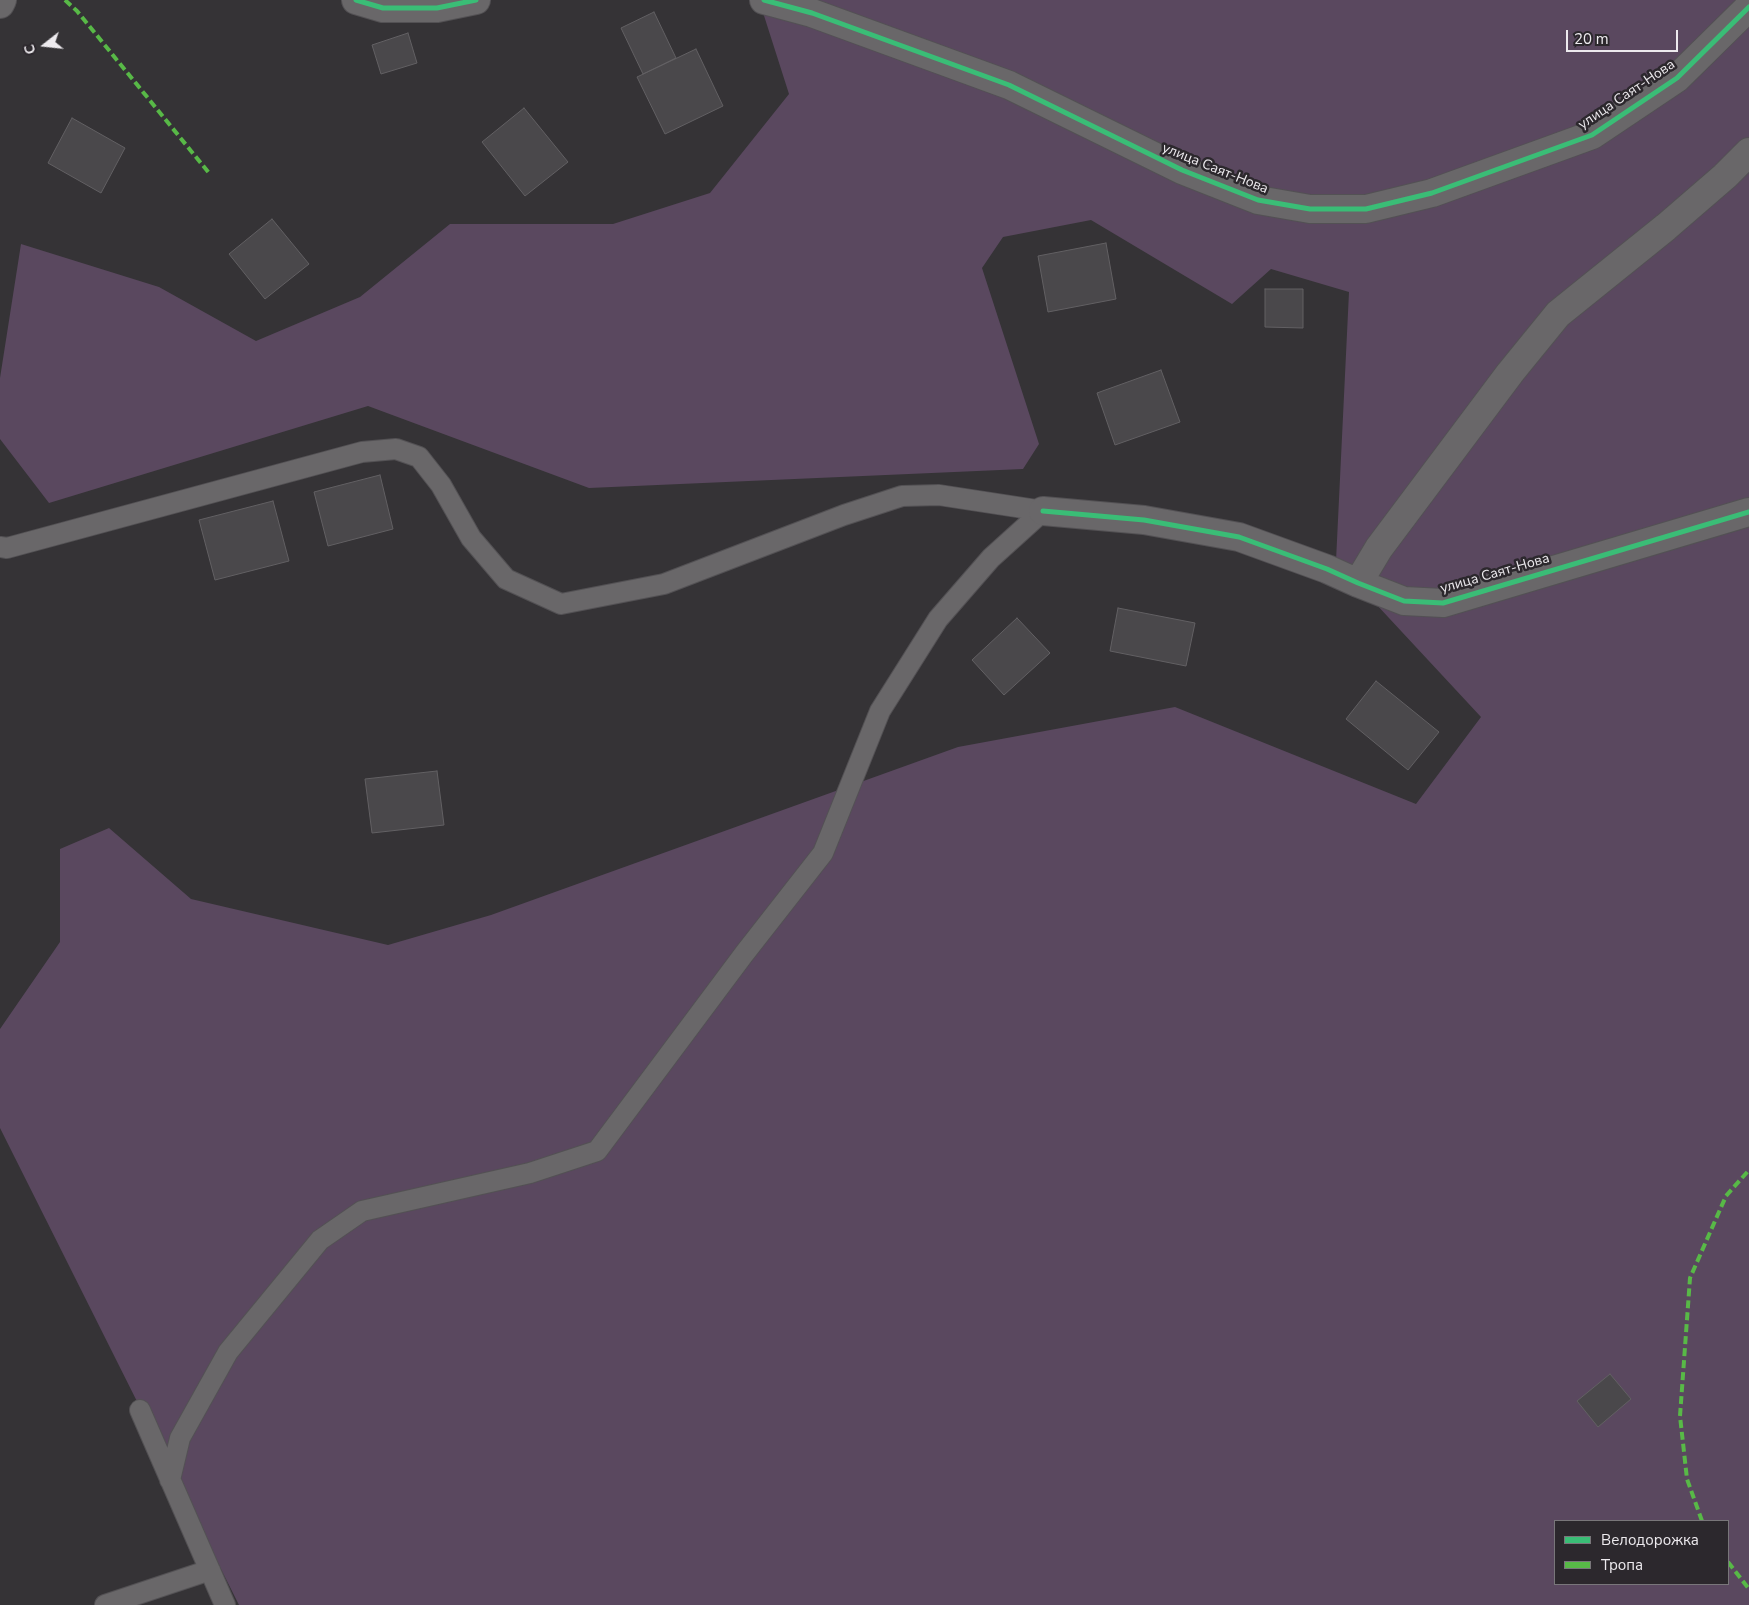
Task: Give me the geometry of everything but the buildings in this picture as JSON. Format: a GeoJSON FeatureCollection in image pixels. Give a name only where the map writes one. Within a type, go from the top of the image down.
{"type":"FeatureCollection","features":[{"type":"Feature","properties":{"kind":"street"},"geometry":{"type":"LineString","coordinates":[[0,4],[2,0]]}},
{"type":"Feature","properties":{"kind":"street"},"geometry":{"type":"LineString","coordinates":[[356,0],[383,8],[438,8],[476,0]]}},
{"type":"Feature","properties":{"kind":"street","name":"улица Саят-Нова"},"geometry":{"type":"LineString","coordinates":[[764,0],[812,13],[1009,85],[1182,170],[1258,200],[1310,209],[1366,209],[1432,193],[1592,135],[1678,78],[1749,8]]}},
{"type":"Feature","properties":{"kind":"street"},"geometry":{"type":"LineString","coordinates":[[1358,583],[1379,548],[1438,468],[1510,373],[1558,314],[1666,227],[1725,176],[1749,152]]}},
{"type":"Feature","properties":{"kind":"street","name":"улица Саят-Нова"},"geometry":{"type":"LineString","coordinates":[[1043,511],[1144,520],[1239,537],[1327,569],[1404,601],[1443,603],[1749,512]]}},
{"type":"Feature","properties":{"kind":"lane"},"geometry":{"type":"LineString","coordinates":[[0,547],[7,548],[362,452],[396,449],[419,457],[440,485],[472,538],[506,579],[561,604],[664,584],[844,515],[902,496],[939,495],[1043,511]]}},
{"type":"Feature","properties":{"kind":"lane"},"geometry":{"type":"LineString","coordinates":[[170,1480],[180,1438],[228,1352],[320,1240],[362,1211],[530,1172],[597,1151],[744,954],[823,853],[880,711],[938,619],[991,558],[1043,511]]}},
{"type":"Feature","properties":{"kind":"lane"},"geometry":{"type":"LineString","coordinates":[[140,1410],[225,1605]]}},
{"type":"Feature","properties":{"kind":"lane"},"geometry":{"type":"LineString","coordinates":[[105,1605],[210,1570]]}},
{"type":"Feature","properties":{"kind":"shaded area"},"geometry":{"type":"Polygon","coordinates":[[[759,0],[1749,0],[1749,1605],[239,1605],[0,1128],[0,1029],[60,942],[60,849],[109,828],[191,899],[388,945],[491,915],[958,747],[1175,707],[1416,804],[1481,717],[1336,561],[1349,292],[1271,269],[1232,304],[1091,220],[1003,237],[982,268],[1039,444],[1023,469],[589,488],[368,406],[49,503],[0,439],[0,378],[21,244],[159,287],[256,341],[360,297],[450,224],[613,224],[710,193],[789,94],[759,0]]]}},
{"type":"Feature","properties":{"kind":"marked path"},"geometry":{"type":"LineString","coordinates":[[65,0],[77,11],[209,173]]}},
{"type":"Feature","properties":{"kind":"marked path"},"geometry":{"type":"LineString","coordinates":[[1702,1520],[1687,1479],[1680,1416],[1690,1278],[1726,1196],[1749,1170]]}},
{"type":"Feature","properties":{"kind":"marked path"},"geometry":{"type":"LineString","coordinates":[[1729,1563],[1749,1589]]}},
{"type":"Feature","properties":{"kind":"cycle path"},"geometry":{"type":"LineString","coordinates":[[356,0],[383,8],[437,8],[476,0]]}},
{"type":"Feature","properties":{"kind":"cycle path"},"geometry":{"type":"LineString","coordinates":[[764,0],[812,13],[1009,85],[1182,170],[1258,200],[1310,209],[1366,209],[1432,193],[1592,135],[1677,78],[1749,7]]}},
{"type":"Feature","properties":{"kind":"cycle path"},"geometry":{"type":"LineString","coordinates":[[1043,511],[1144,520],[1239,537],[1327,569],[1404,601],[1443,603],[1749,512]]}}]}
